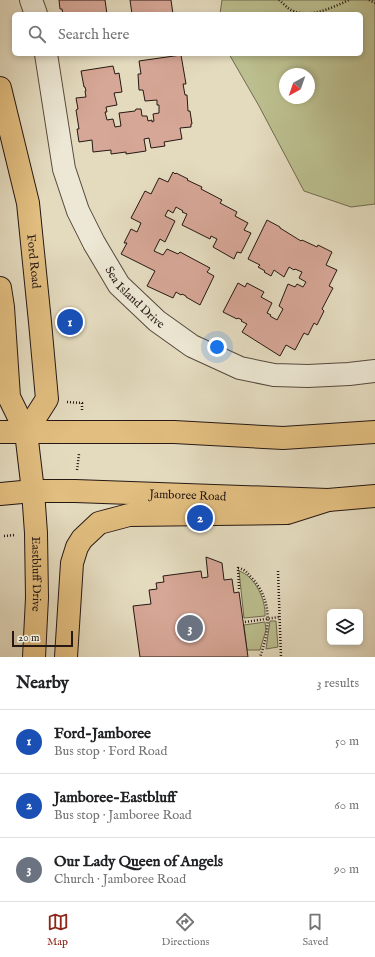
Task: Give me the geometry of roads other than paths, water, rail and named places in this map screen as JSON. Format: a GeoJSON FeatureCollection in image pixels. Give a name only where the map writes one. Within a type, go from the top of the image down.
{"type":"FeatureCollection","features":[{"type":"Feature","properties":{"kind":"main road","name":"Ford Road"},"geometry":{"type":"LineString","coordinates":[[0,88],[28,203],[47,399],[26,432]]}},
{"type":"Feature","properties":{"kind":"main road"},"geometry":{"type":"LineString","coordinates":[[0,288],[3,307],[9,397],[26,432],[32,491]]}},
{"type":"Feature","properties":{"kind":"main road"},"geometry":{"type":"LineString","coordinates":[[0,432],[174,432],[283,438],[375,432]]}},
{"type":"Feature","properties":{"kind":"main road","name":"Jamboree Road"},"geometry":{"type":"LineString","coordinates":[[0,494],[32,491],[75,491],[328,500],[375,496]]}},
{"type":"Feature","properties":{"kind":"main road","name":"Eastbluff Drive"},"geometry":{"type":"LineString","coordinates":[[32,491],[36,533],[37,598],[34,657]]}},
{"type":"Feature","properties":{"kind":"main road"},"geometry":{"type":"LineString","coordinates":[[66,657],[72,563],[77,547],[82,539],[99,524],[129,515],[287,513],[328,500]]}},
{"type":"Feature","properties":{"kind":"street"},"geometry":{"type":"LineString","coordinates":[[31,0],[35,12]]}},
{"type":"Feature","properties":{"kind":"street","name":"Sea Island Drive"},"geometry":{"type":"LineString","coordinates":[[46,56],[64,169],[78,211],[94,243],[119,285],[157,321],[192,346],[240,368],[274,375],[308,376],[375,372]]}},
{"type":"Feature","properties":{"kind":"place","name":"Ford-Jamboree"},"geometry":{"type":"Point","coordinates":[70,322]}},
{"type":"Feature","properties":{"kind":"place","name":"Jamboree-Eastbluff"},"geometry":{"type":"Point","coordinates":[200,518]}},
{"type":"Feature","properties":{"kind":"place","name":"Our Lady Queen of Angels"},"geometry":{"type":"Point","coordinates":[190,628]}}]}
